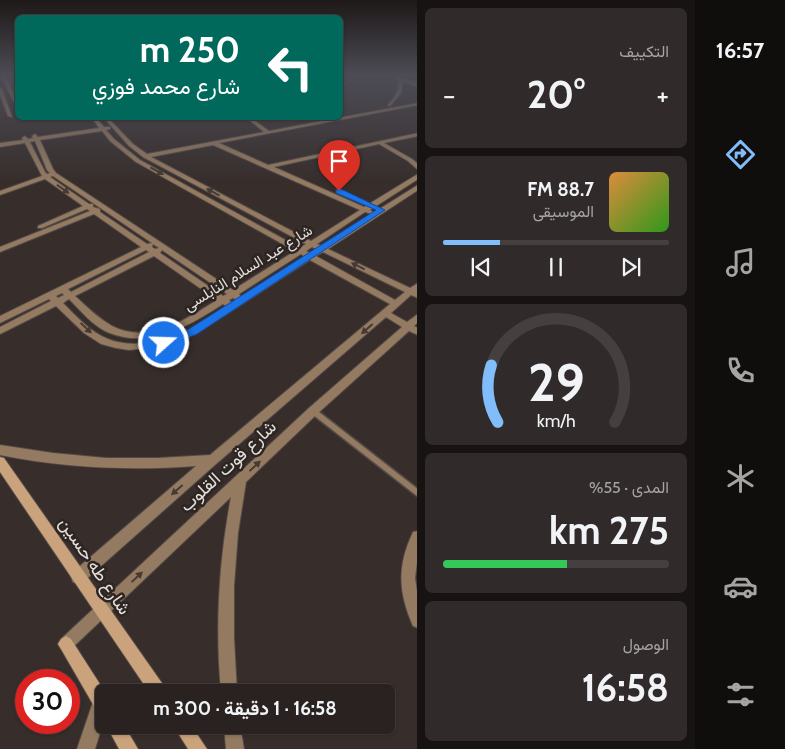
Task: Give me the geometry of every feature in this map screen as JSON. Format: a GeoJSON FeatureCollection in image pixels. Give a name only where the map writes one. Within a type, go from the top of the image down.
{"type":"FeatureCollection","features":[{"type":"Feature","properties":{"kind":"street"},"geometry":{"type":"LineString","coordinates":[[7,110],[9,114]]}},
{"type":"Feature","properties":{"kind":"street"},"geometry":{"type":"LineString","coordinates":[[343,113],[360,110]]}},
{"type":"Feature","properties":{"kind":"street"},"geometry":{"type":"LineString","coordinates":[[343,118],[387,110]]}},
{"type":"Feature","properties":{"kind":"street"},"geometry":{"type":"LineString","coordinates":[[0,117],[15,111]]}},
{"type":"Feature","properties":{"kind":"street"},"geometry":{"type":"LineString","coordinates":[[0,113],[15,114]]}},
{"type":"Feature","properties":{"kind":"street"},"geometry":{"type":"LineString","coordinates":[[95,120],[126,153],[134,158],[396,304]]}},
{"type":"Feature","properties":{"kind":"street"},"geometry":{"type":"LineString","coordinates":[[108,120],[138,151],[146,156],[312,244],[415,291]]}},
{"type":"Feature","properties":{"kind":"street"},"geometry":{"type":"LineString","coordinates":[[252,120],[269,133]]}},
{"type":"Feature","properties":{"kind":"street"},"geometry":{"type":"LineString","coordinates":[[134,158],[262,128],[307,120]]}},
{"type":"Feature","properties":{"kind":"street"},"geometry":{"type":"LineString","coordinates":[[126,153],[204,138],[226,141],[335,120]]}},
{"type":"Feature","properties":{"kind":"street"},"geometry":{"type":"LineString","coordinates":[[0,144],[113,126]]}},
{"type":"Feature","properties":{"kind":"street"},"geometry":{"type":"LineString","coordinates":[[272,126],[278,131]]}},
{"type":"Feature","properties":{"kind":"street"},"geometry":{"type":"LineString","coordinates":[[215,140],[267,167],[288,168],[417,134]]}},
{"type":"Feature","properties":{"kind":"street"},"geometry":{"type":"LineString","coordinates":[[36,138],[52,172],[242,300]]}},
{"type":"Feature","properties":{"kind":"street"},"geometry":{"type":"LineString","coordinates":[[277,168],[378,142],[393,144],[417,139]]}},
{"type":"Feature","properties":{"kind":"street"},"geometry":{"type":"LineString","coordinates":[[25,140],[44,175],[232,307]]}},
{"type":"Feature","properties":{"kind":"street"},"geometry":{"type":"LineString","coordinates":[[226,141],[277,168],[374,210]]}},
{"type":"Feature","properties":{"kind":"street"},"geometry":{"type":"LineString","coordinates":[[386,143],[417,167]]}},
{"type":"Feature","properties":{"kind":"street"},"geometry":{"type":"LineString","coordinates":[[393,144],[417,158]]}},
{"type":"Feature","properties":{"kind":"street"},"geometry":{"type":"LineString","coordinates":[[288,168],[374,210]]}},
{"type":"Feature","properties":{"kind":"street"},"geometry":{"type":"LineString","coordinates":[[0,193],[52,172]]}},
{"type":"Feature","properties":{"kind":"street"},"geometry":{"type":"LineString","coordinates":[[0,187],[44,175]]}},
{"type":"Feature","properties":{"kind":"street","name":"شارع عبد السلام النابلسى"},"geometry":{"type":"LineString","coordinates":[[54,298],[94,336],[112,343],[149,346],[178,339],[193,332],[322,249],[417,177]]}},
{"type":"Feature","properties":{"kind":"street","name":"شارع عبد السلام النابلسى"},"geometry":{"type":"LineString","coordinates":[[67,292],[100,324],[113,330],[128,334],[163,333],[179,328],[312,244],[417,188]]}},
{"type":"Feature","properties":{"kind":"street"},"geometry":{"type":"LineString","coordinates":[[0,244],[96,202]]}},
{"type":"Feature","properties":{"kind":"street"},"geometry":{"type":"LineString","coordinates":[[0,250],[104,207]]}},
{"type":"Feature","properties":{"kind":"street"},"geometry":{"type":"LineString","coordinates":[[67,292],[156,242]]}},
{"type":"Feature","properties":{"kind":"street"},"geometry":{"type":"LineString","coordinates":[[0,320],[54,298],[164,248]]}},
{"type":"Feature","properties":{"kind":"street","name":"شارع قوت القلوب"},"geometry":{"type":"LineString","coordinates":[[78,577],[385,313],[415,291]]}},
{"type":"Feature","properties":{"kind":"street"},"geometry":{"type":"LineString","coordinates":[[0,331],[54,298]]}},
{"type":"Feature","properties":{"kind":"street"},"geometry":{"type":"LineString","coordinates":[[385,313],[412,329]]}},
{"type":"Feature","properties":{"kind":"street","name":"شارع قوت القلوب"},"geometry":{"type":"LineString","coordinates":[[95,693],[66,644],[313,411],[412,329],[417,317]]}},
{"type":"Feature","properties":{"kind":"street"},"geometry":{"type":"LineString","coordinates":[[0,450],[61,460],[98,463],[136,464],[212,460]]}},
{"type":"Feature","properties":{"kind":"street","name":"شارع طه حسين"},"geometry":{"type":"LineString","coordinates":[[0,462],[152,684]]}},
{"type":"Feature","properties":{"kind":"street"},"geometry":{"type":"LineString","coordinates":[[228,684],[226,645],[226,580],[231,526],[240,480]]}},
{"type":"Feature","properties":{"kind":"street"},"geometry":{"type":"LineString","coordinates":[[417,539],[411,550],[407,567],[408,586],[417,617]]}},
{"type":"Feature","properties":{"kind":"street"},"geometry":{"type":"LineString","coordinates":[[86,749],[95,724]]}},
{"type":"Feature","properties":{"kind":"street"},"geometry":{"type":"LineString","coordinates":[[120,734],[129,749]]}},
{"type":"Feature","properties":{"kind":"street"},"geometry":{"type":"LineString","coordinates":[[187,734],[198,749]]}},
{"type":"Feature","properties":{"kind":"street"},"geometry":{"type":"LineString","coordinates":[[233,734],[235,749]]}},
{"type":"Feature","properties":{"kind":"lane"},"geometry":{"type":"LineString","coordinates":[[313,411],[417,492]]}},
{"type":"Feature","properties":{"kind":"route"},"geometry":{"type":"LineString","coordinates":[[164,343],[193,332],[382,210],[339,191]]}}]}
